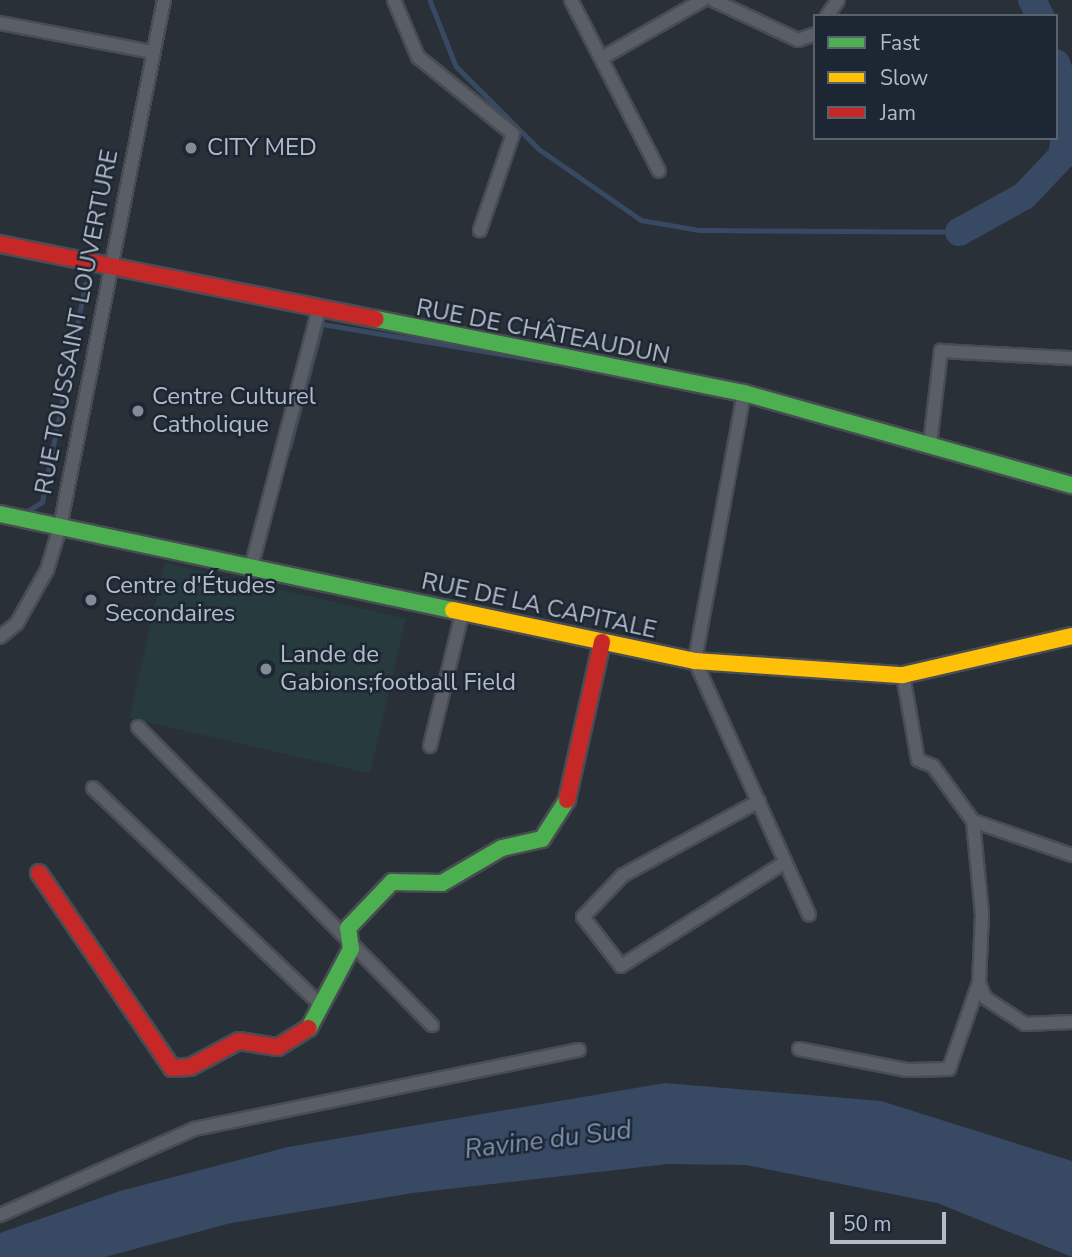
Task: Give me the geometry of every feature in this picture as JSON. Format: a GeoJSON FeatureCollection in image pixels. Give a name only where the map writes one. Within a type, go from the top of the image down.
{"type":"FeatureCollection","features":[{"type":"Feature","properties":{"kind":"street","name":"RUE TOUSSAINT LOUVERTURE"},"geometry":{"type":"LineString","coordinates":[[0,637],[17,623],[47,570],[60,527],[107,264],[164,0]]}},
{"type":"Feature","properties":{"kind":"street"},"geometry":{"type":"LineString","coordinates":[[394,0],[418,57],[513,134],[480,230]]}},
{"type":"Feature","properties":{"kind":"street"},"geometry":{"type":"LineString","coordinates":[[571,0],[659,171]]}},
{"type":"Feature","properties":{"kind":"street"},"geometry":{"type":"LineString","coordinates":[[602,58],[703,0]]}},
{"type":"Feature","properties":{"kind":"street"},"geometry":{"type":"LineString","coordinates":[[713,0],[812,38]]}},
{"type":"Feature","properties":{"kind":"street"},"geometry":{"type":"LineString","coordinates":[[0,23],[152,52]]}},
{"type":"Feature","properties":{"kind":"street","name":"RUE DE CHÂTEAUDUN"},"geometry":{"type":"LineString","coordinates":[[0,244],[107,264],[318,312],[744,393],[1072,485]]}},
{"type":"Feature","properties":{"kind":"street"},"geometry":{"type":"LineString","coordinates":[[251,568],[318,312]]}},
{"type":"Feature","properties":{"kind":"street"},"geometry":{"type":"LineString","coordinates":[[930,443],[941,351],[1072,358]]}},
{"type":"Feature","properties":{"kind":"street"},"geometry":{"type":"LineString","coordinates":[[744,393],[695,661],[759,801],[781,865],[809,915]]}},
{"type":"Feature","properties":{"kind":"street","name":"RUE DE LA CAPITALE"},"geometry":{"type":"LineString","coordinates":[[0,514],[462,614],[695,661],[903,675],[1072,636]]}},
{"type":"Feature","properties":{"kind":"street"},"geometry":{"type":"LineString","coordinates":[[430,746],[462,614]]}},
{"type":"Feature","properties":{"kind":"street"},"geometry":{"type":"LineString","coordinates":[[40,873],[173,1068],[190,1067],[239,1041],[278,1047],[311,1026],[351,942],[348,928],[392,882],[442,883],[502,848],[542,839],[555,826],[564,813],[602,642]]}},
{"type":"Feature","properties":{"kind":"street"},"geometry":{"type":"LineString","coordinates":[[799,1049],[907,1070],[949,1069],[979,983],[982,915],[973,821],[933,766],[918,760],[903,675]]}},
{"type":"Feature","properties":{"kind":"street"},"geometry":{"type":"LineString","coordinates":[[138,727],[432,1025]]}},
{"type":"Feature","properties":{"kind":"street"},"geometry":{"type":"LineString","coordinates":[[93,788],[321,1005]]}},
{"type":"Feature","properties":{"kind":"street"},"geometry":{"type":"LineString","coordinates":[[759,801],[623,875],[583,917],[621,966],[781,865]]}},
{"type":"Feature","properties":{"kind":"street"},"geometry":{"type":"LineString","coordinates":[[973,821],[1072,855]]}},
{"type":"Feature","properties":{"kind":"street"},"geometry":{"type":"LineString","coordinates":[[979,983],[991,1006],[1025,1024],[1072,1022]]}},
{"type":"Feature","properties":{"kind":"street"},"geometry":{"type":"LineString","coordinates":[[0,1215],[194,1129],[579,1050]]}},
{"type":"Feature","properties":{"kind":"green space","name":"Lande de Gabions;football Field"},"geometry":{"type":"Polygon","coordinates":[[[165,563],[406,619],[370,773],[129,718],[165,563]]]}},
{"type":"Feature","properties":{"kind":"water","name":"Ravine du Sud"},"geometry":{"type":"Polygon","coordinates":[[[665,1083],[881,1101],[1072,1161],[1072,1257],[937,1203],[746,1165],[668,1164],[413,1193],[231,1223],[105,1257],[0,1257],[0,1233],[120,1191],[288,1147],[665,1083]]]}},
{"type":"Feature","properties":{"kind":"waterway"},"geometry":{"type":"LineString","coordinates":[[430,0],[456,66],[539,149],[641,220],[699,230],[959,232]]}},
{"type":"Feature","properties":{"kind":"waterway"},"geometry":{"type":"LineString","coordinates":[[1032,0],[1039,14]]}},
{"type":"Feature","properties":{"kind":"waterway"},"geometry":{"type":"LineString","coordinates":[[959,232],[1024,196],[1062,156],[1070,103],[1058,69]]}},
{"type":"Feature","properties":{"kind":"waterway"},"geometry":{"type":"LineString","coordinates":[[28,511],[42,502],[85,284]]}},
{"type":"Feature","properties":{"kind":"waterway"},"geometry":{"type":"LineString","coordinates":[[289,448],[322,324],[555,363]]}},
{"type":"Feature","properties":{"kind":"traffic: fast"},"geometry":{"type":"LineString","coordinates":[[376,319],[744,393],[1072,485]]}},
{"type":"Feature","properties":{"kind":"traffic: fast"},"geometry":{"type":"LineString","coordinates":[[0,514],[453,610]]}},
{"type":"Feature","properties":{"kind":"traffic: fast"},"geometry":{"type":"LineString","coordinates":[[309,1028],[351,949],[348,928],[392,882],[442,883],[502,848],[542,839],[567,800]]}},
{"type":"Feature","properties":{"kind":"traffic: slow"},"geometry":{"type":"LineString","coordinates":[[453,610],[695,661],[903,675],[1072,636]]}},
{"type":"Feature","properties":{"kind":"traffic: jam"},"geometry":{"type":"LineString","coordinates":[[0,244],[376,319]]}},
{"type":"Feature","properties":{"kind":"traffic: jam"},"geometry":{"type":"LineString","coordinates":[[567,800],[602,642]]}},
{"type":"Feature","properties":{"kind":"traffic: jam"},"geometry":{"type":"LineString","coordinates":[[39,873],[172,1068],[190,1067],[239,1041],[278,1047],[309,1028]]}},
{"type":"Feature","properties":{"kind":"place","name":"CITY MED"},"geometry":{"type":"Point","coordinates":[191,148]}},
{"type":"Feature","properties":{"kind":"place","name":"Centre Culturel Catholique"},"geometry":{"type":"Point","coordinates":[138,411]}},
{"type":"Feature","properties":{"kind":"place","name":"Centre d'Études Secondaires"},"geometry":{"type":"Point","coordinates":[91,600]}},
{"type":"Feature","properties":{"kind":"place","name":"Lande de Gabions;football Field"},"geometry":{"type":"Point","coordinates":[266,669]}}]}
